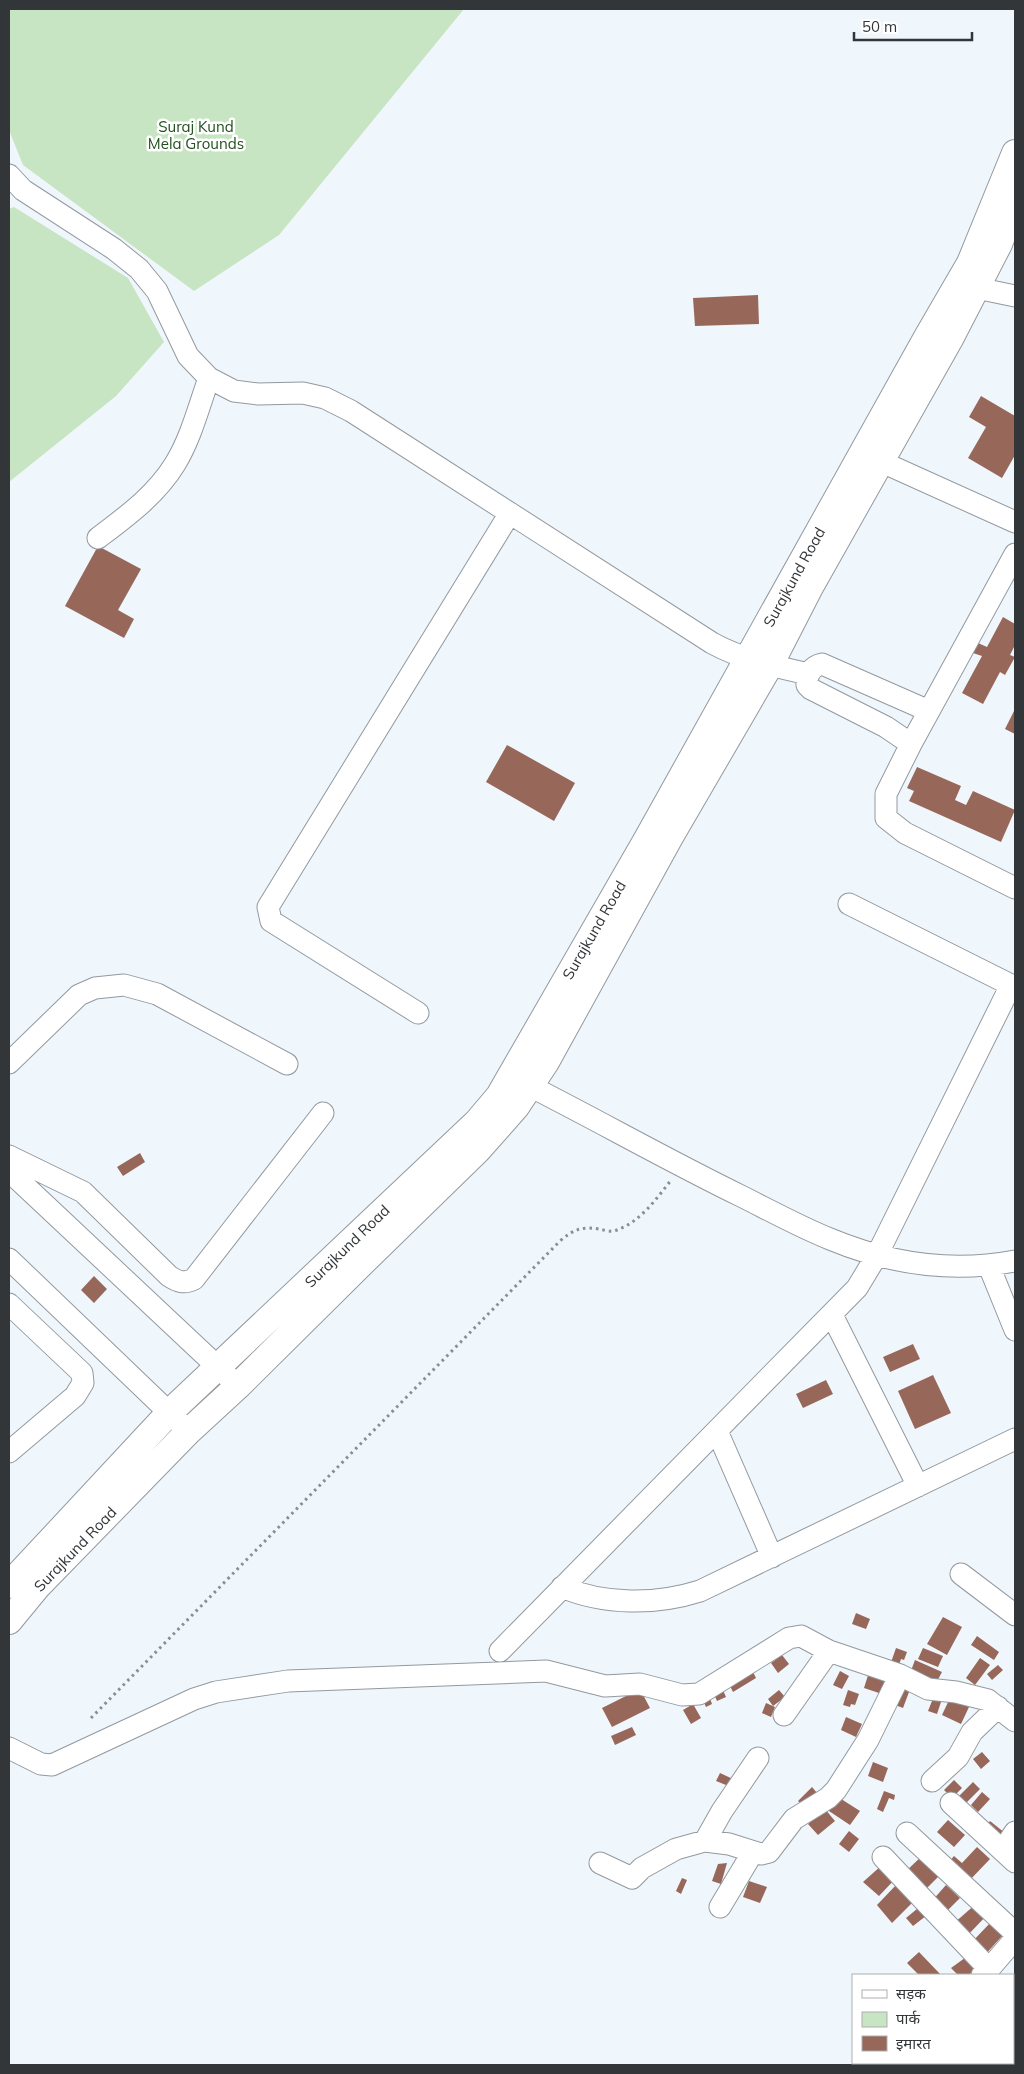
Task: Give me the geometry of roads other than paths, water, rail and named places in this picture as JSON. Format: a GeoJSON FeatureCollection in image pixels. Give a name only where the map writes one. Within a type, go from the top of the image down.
{"type":"FeatureCollection","features":[{"type":"Feature","properties":{"kind":"main road","name":"Surajkund Road"},"geometry":{"type":"LineString","coordinates":[[968,287],[970,263],[1015,153]]}},
{"type":"Feature","properties":{"kind":"main road","name":"Surajkund Road"},"geometry":{"type":"LineString","coordinates":[[9,1585],[170,1412],[490,1108],[546,1062],[670,837],[759,661],[968,287],[998,244],[1015,203]]}},
{"type":"Feature","properties":{"kind":"main road","name":"Surajkund Road"},"geometry":{"type":"LineString","coordinates":[[759,661],[810,587],[882,462],[890,426]]}},
{"type":"Feature","properties":{"kind":"main road","name":"Surajkund Road"},"geometry":{"type":"LineString","coordinates":[[9,1621],[37,1587],[188,1432],[238,1386],[478,1150],[516,1107],[521,1081]]}},
{"type":"Feature","properties":{"kind":"street"},"geometry":{"type":"LineString","coordinates":[[9,175],[23,190],[114,249],[139,269],[157,291],[188,356],[209,378],[234,391],[258,394],[303,393],[325,398],[351,411],[712,643],[723,649],[759,661],[809,674]]}},
{"type":"Feature","properties":{"kind":"street"},"geometry":{"type":"LineString","coordinates":[[968,287],[1015,296]]}},
{"type":"Feature","properties":{"kind":"street"},"geometry":{"type":"LineString","coordinates":[[98,538],[136,510],[175,464],[185,444],[209,378]]}},
{"type":"Feature","properties":{"kind":"street"},"geometry":{"type":"LineString","coordinates":[[882,462],[1015,522]]}},
{"type":"Feature","properties":{"kind":"street"},"geometry":{"type":"LineString","coordinates":[[418,1013],[271,921],[268,907],[510,513]]}},
{"type":"Feature","properties":{"kind":"street"},"geometry":{"type":"LineString","coordinates":[[1015,554],[911,744],[886,794],[886,818],[905,833],[1015,888]]}},
{"type":"Feature","properties":{"kind":"street"},"geometry":{"type":"LineString","coordinates":[[911,744],[886,727],[811,689],[807,685],[809,674],[817,665],[822,664],[929,712]]}},
{"type":"Feature","properties":{"kind":"street"},"geometry":{"type":"LineString","coordinates":[[500,1651],[858,1288],[877,1255],[1013,986],[849,904]]}},
{"type":"Feature","properties":{"kind":"street"},"geometry":{"type":"LineString","coordinates":[[9,1063],[79,995],[95,988],[124,985],[157,994],[287,1064]]}},
{"type":"Feature","properties":{"kind":"street"},"geometry":{"type":"LineString","coordinates":[[521,1081],[682,1168],[830,1239],[877,1255],[906,1262],[950,1268],[989,1266],[1015,1261]]}},
{"type":"Feature","properties":{"kind":"street"},"geometry":{"type":"LineString","coordinates":[[9,1156],[84,1192],[169,1276],[177,1281],[187,1282],[194,1279],[323,1113]]}},
{"type":"Feature","properties":{"kind":"street"},"geometry":{"type":"LineString","coordinates":[[9,1170],[238,1386]]}},
{"type":"Feature","properties":{"kind":"street"},"geometry":{"type":"LineString","coordinates":[[58,1217],[84,1192]]}},
{"type":"Feature","properties":{"kind":"street"},"geometry":{"type":"LineString","coordinates":[[9,1259],[170,1412],[188,1432]]}},
{"type":"Feature","properties":{"kind":"street"},"geometry":{"type":"LineString","coordinates":[[989,1266],[1015,1330]]}},
{"type":"Feature","properties":{"kind":"street"},"geometry":{"type":"LineString","coordinates":[[9,1304],[82,1373],[83,1383],[74,1396],[9,1452]]}},
{"type":"Feature","properties":{"kind":"street"},"geometry":{"type":"LineString","coordinates":[[832,1315],[918,1486]]}},
{"type":"Feature","properties":{"kind":"street"},"geometry":{"type":"LineString","coordinates":[[717,1431],[772,1557]]}},
{"type":"Feature","properties":{"kind":"street"},"geometry":{"type":"LineString","coordinates":[[562,1588],[582,1596],[649,1601],[680,1597],[700,1591],[1015,1439]]}},
{"type":"Feature","properties":{"kind":"street"},"geometry":{"type":"LineString","coordinates":[[961,1574],[1015,1615]]}},
{"type":"Feature","properties":{"kind":"street"},"geometry":{"type":"LineString","coordinates":[[9,1748],[40,1764],[52,1765],[194,1698],[216,1692],[288,1681],[546,1671],[605,1686],[640,1684],[690,1696],[699,1694],[790,1638],[801,1636],[829,1651],[900,1675],[928,1688],[956,1692],[988,1700],[1015,1721]]}},
{"type":"Feature","properties":{"kind":"street"},"geometry":{"type":"LineString","coordinates":[[784,1715],[829,1651]]}},
{"type":"Feature","properties":{"kind":"street"},"geometry":{"type":"LineString","coordinates":[[600,1862],[632,1878],[642,1868],[676,1849],[705,1841],[729,1844],[761,1854],[769,1852],[794,1819],[828,1798],[836,1790],[868,1740],[900,1675]]}},
{"type":"Feature","properties":{"kind":"street"},"geometry":{"type":"LineString","coordinates":[[932,1781],[958,1757],[972,1732],[998,1707]]}},
{"type":"Feature","properties":{"kind":"street"},"geometry":{"type":"LineString","coordinates":[[705,1841],[722,1811],[758,1758]]}},
{"type":"Feature","properties":{"kind":"street"},"geometry":{"type":"LineString","coordinates":[[951,1803],[1009,1856],[1015,1832]]}},
{"type":"Feature","properties":{"kind":"street"},"geometry":{"type":"LineString","coordinates":[[907,1833],[1015,1933]]}},
{"type":"Feature","properties":{"kind":"street"},"geometry":{"type":"LineString","coordinates":[[720,1907],[753,1852]]}},
{"type":"Feature","properties":{"kind":"street"},"geometry":{"type":"LineString","coordinates":[[883,1857],[985,1972],[1015,1939]]}},
{"type":"Feature","properties":{"kind":"park label","name":"Suraj Kund Mela Grounds"},"geometry":{"type":"Point","coordinates":[196,134]}}]}
